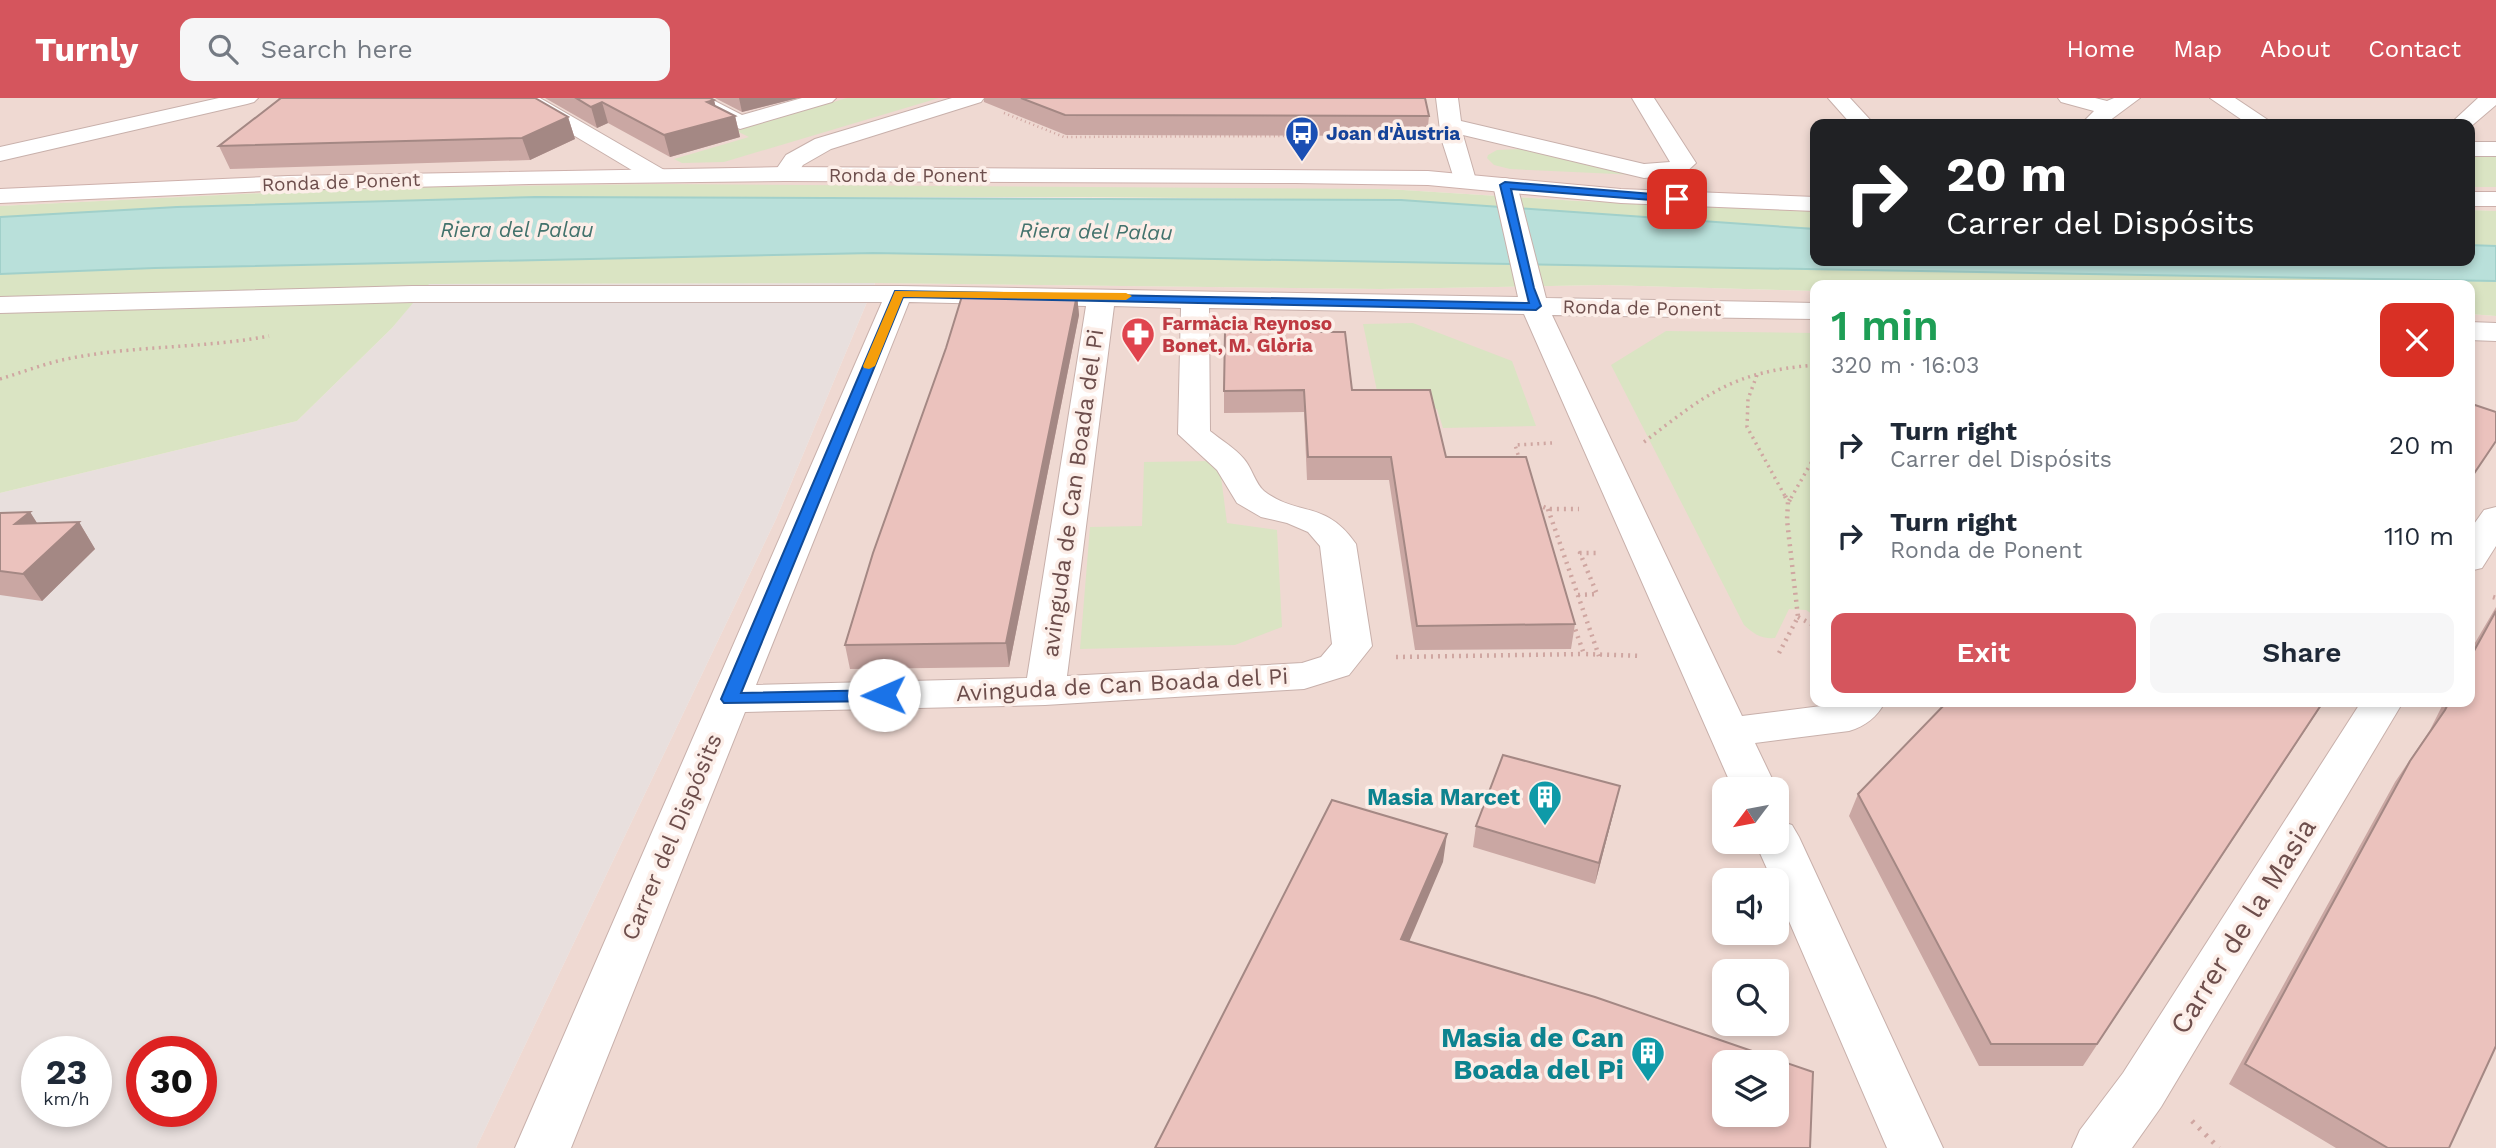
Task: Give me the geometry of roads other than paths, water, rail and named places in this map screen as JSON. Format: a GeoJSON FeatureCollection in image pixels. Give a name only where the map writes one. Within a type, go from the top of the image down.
{"type":"FeatureCollection","features":[{"type":"Feature","properties":{"kind":"street"},"geometry":{"type":"LineString","coordinates":[[0,153],[247,98]]}},
{"type":"Feature","properties":{"kind":"street"},"geometry":{"type":"LineString","coordinates":[[525,98],[659,176]]}},
{"type":"Feature","properties":{"kind":"street"},"geometry":{"type":"LineString","coordinates":[[693,98],[740,122],[825,98]]}},
{"type":"Feature","properties":{"kind":"street"},"geometry":{"type":"LineString","coordinates":[[785,174],[794,160],[823,144],[974,98]]}},
{"type":"Feature","properties":{"kind":"street"},"geometry":{"type":"LineString","coordinates":[[1447,98],[1458,165],[1464,180]]}},
{"type":"Feature","properties":{"kind":"street"},"geometry":{"type":"LineString","coordinates":[[1452,126],[1644,171],[1676,169],[1684,163],[1643,98]]}},
{"type":"Feature","properties":{"kind":"street"},"geometry":{"type":"LineString","coordinates":[[1838,98],[1858,119]]}},
{"type":"Feature","properties":{"kind":"street"},"geometry":{"type":"LineString","coordinates":[[2068,98],[2120,103]]}},
{"type":"Feature","properties":{"kind":"street"},"geometry":{"type":"LineString","coordinates":[[2220,98],[2255,119]]}},
{"type":"Feature","properties":{"kind":"street"},"geometry":{"type":"LineString","coordinates":[[2465,119],[2478,101]]}},
{"type":"Feature","properties":{"kind":"street"},"geometry":{"type":"LineString","coordinates":[[2099,119],[2120,103]]}},
{"type":"Feature","properties":{"kind":"street"},"geometry":{"type":"LineString","coordinates":[[2475,149],[2496,149]]}},
{"type":"Feature","properties":{"kind":"street","name":"Ronda de Ponent"},"geometry":{"type":"LineString","coordinates":[[0,196],[288,183],[785,174],[1395,177],[1464,180],[1509,196],[1621,196],[1810,204]]}},
{"type":"Feature","properties":{"kind":"street"},"geometry":{"type":"LineString","coordinates":[[1509,196],[1531,293],[1542,326],[1750,777]]}},
{"type":"Feature","properties":{"kind":"street"},"geometry":{"type":"LineString","coordinates":[[2475,199],[2496,199]]}},
{"type":"Feature","properties":{"kind":"street","name":"Ronda de Ponent"},"geometry":{"type":"LineString","coordinates":[[0,305],[412,294],[899,294],[1195,298],[1531,293],[1810,311]]}},
{"type":"Feature","properties":{"kind":"street","name":"Carrer del Dispósits"},"geometry":{"type":"LineString","coordinates":[[543,1148],[899,294]]}},
{"type":"Feature","properties":{"kind":"street","name":"avinguda de Can Boada del Pi"},"geometry":{"type":"LineString","coordinates":[[1045,691],[1101,296]]}},
{"type":"Feature","properties":{"kind":"street","name":"avinguda de Can Boada del Pi"},"geometry":{"type":"LineString","coordinates":[[1195,298],[1194,434],[1231,464],[1249,496],[1273,509],[1297,514],[1320,525],[1338,544],[1352,646],[1335,666],[1304,676]]}},
{"type":"Feature","properties":{"kind":"street"},"geometry":{"type":"LineString","coordinates":[[2475,331],[2496,332]]}},
{"type":"Feature","properties":{"kind":"street"},"geometry":{"type":"LineString","coordinates":[[2475,506],[2496,515],[2475,550]]}},
{"type":"Feature","properties":{"kind":"street","name":"Avinguda de Can Boada del Pi"},"geometry":{"type":"LineString","coordinates":[[730,699],[1045,691],[1304,676]]}},
{"type":"Feature","properties":{"kind":"street"},"geometry":{"type":"LineString","coordinates":[[1730,732],[1849,717],[1860,707]]}},
{"type":"Feature","properties":{"kind":"street","name":"Carrer de la Masia"},"geometry":{"type":"LineString","coordinates":[[2100,1148],[2142,1090],[2379,707]]}},
{"type":"Feature","properties":{"kind":"street"},"geometry":{"type":"LineString","coordinates":[[1784,854],[1915,1148]]}},
{"type":"Feature","properties":{"kind":"water","name":"Riera del Palau"},"geometry":{"type":"Polygon","coordinates":[[[535,197],[1401,200],[1810,229],[1810,266],[2475,266],[2475,245],[2496,246],[2496,281],[873,253],[155,268],[0,274],[0,217],[177,207],[535,197]]]}},
{"type":"Feature","properties":{"kind":"place","name":"Joan d'Àustria"},"geometry":{"type":"Point","coordinates":[1302,163]}},
{"type":"Feature","properties":{"kind":"place","name":"Farmàcia Reynoso Bonet, M. Glòria"},"geometry":{"type":"Point","coordinates":[1138,364]}},
{"type":"Feature","properties":{"kind":"place","name":"Masia Marcet"},"geometry":{"type":"Point","coordinates":[1545,827]}},
{"type":"Feature","properties":{"kind":"place","name":"Masia de Can Boada del Pi"},"geometry":{"type":"Point","coordinates":[1648,1083]}}]}
